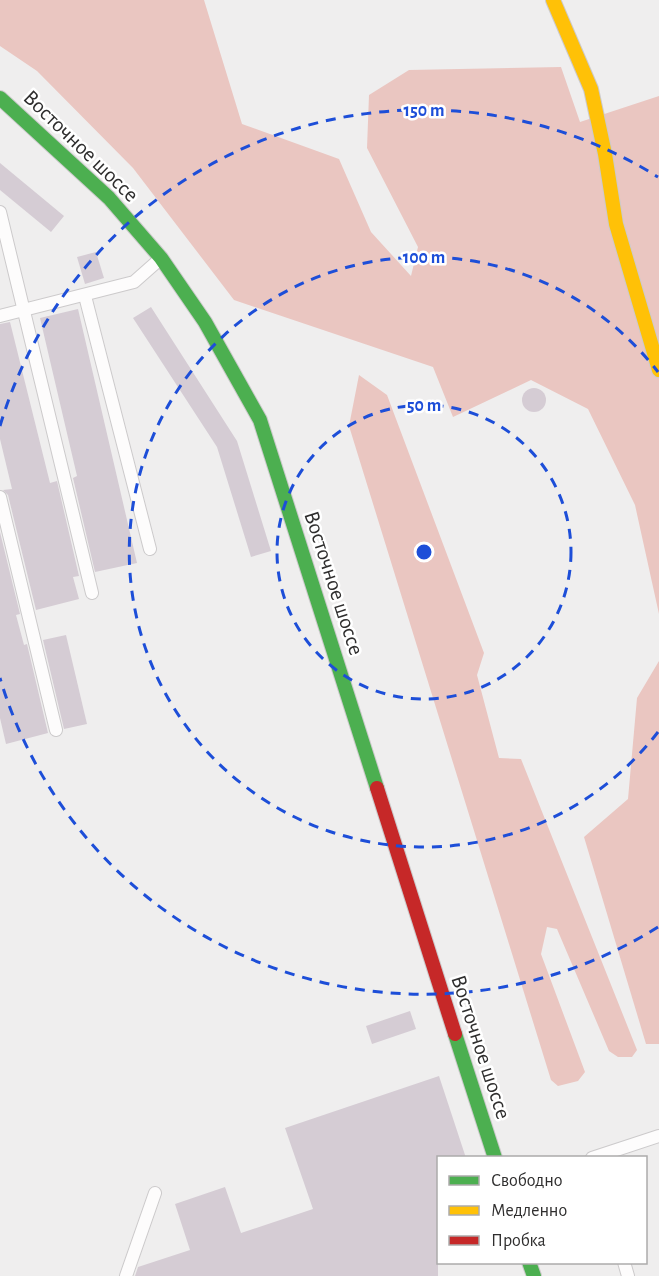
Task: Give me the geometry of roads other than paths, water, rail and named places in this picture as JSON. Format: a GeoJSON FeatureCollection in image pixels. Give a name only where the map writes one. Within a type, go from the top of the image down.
{"type":"FeatureCollection","features":[{"type":"Feature","properties":{"kind":"main road"},"geometry":{"type":"LineString","coordinates":[[553,0],[591,89],[605,154],[616,224],[659,370]]}},
{"type":"Feature","properties":{"kind":"main road","name":"Восточное шоссе"},"geometry":{"type":"LineString","coordinates":[[0,98],[109,198],[161,258],[206,321],[260,420],[494,1156]]}},
{"type":"Feature","properties":{"kind":"lane"},"geometry":{"type":"LineString","coordinates":[[0,212],[92,593]]}},
{"type":"Feature","properties":{"kind":"lane"},"geometry":{"type":"LineString","coordinates":[[0,316],[134,282],[161,258]]}},
{"type":"Feature","properties":{"kind":"lane"},"geometry":{"type":"LineString","coordinates":[[85,296],[150,549]]}},
{"type":"Feature","properties":{"kind":"lane"},"geometry":{"type":"LineString","coordinates":[[0,497],[56,730]]}},
{"type":"Feature","properties":{"kind":"lane"},"geometry":{"type":"LineString","coordinates":[[598,1156],[659,1136]]}},
{"type":"Feature","properties":{"kind":"lane"},"geometry":{"type":"LineString","coordinates":[[126,1276],[155,1193]]}}]}
